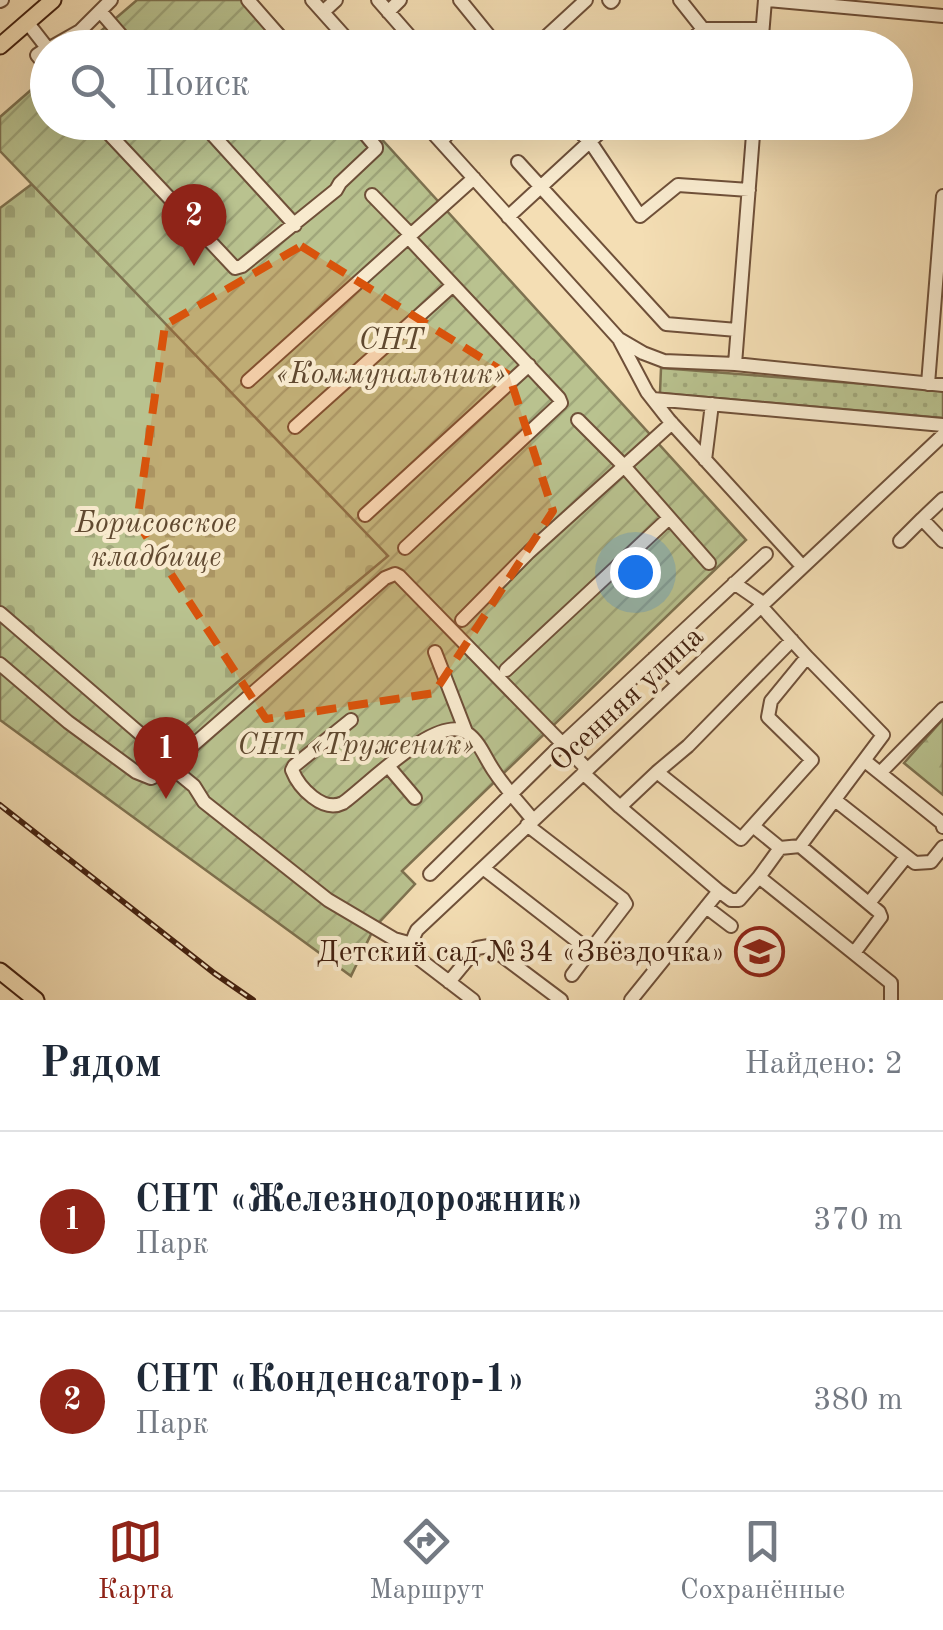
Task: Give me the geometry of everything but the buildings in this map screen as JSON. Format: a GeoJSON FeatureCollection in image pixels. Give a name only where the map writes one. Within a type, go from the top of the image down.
{"type":"FeatureCollection","features":[{"type":"Feature","properties":{"kind":"main road"},"geometry":{"type":"LineString","coordinates":[[0,46],[53,0]]}},
{"type":"Feature","properties":{"kind":"main road"},"geometry":{"type":"LineString","coordinates":[[0,971],[36,1000]]}},
{"type":"Feature","properties":{"kind":"street"},"geometry":{"type":"LineString","coordinates":[[81,30],[111,0]]}},
{"type":"Feature","properties":{"kind":"street"},"geometry":{"type":"LineString","coordinates":[[248,0],[274,30]]}},
{"type":"Feature","properties":{"kind":"street"},"geometry":{"type":"LineString","coordinates":[[312,0],[339,30]]}},
{"type":"Feature","properties":{"kind":"street"},"geometry":{"type":"LineString","coordinates":[[323,12],[336,0]]}},
{"type":"Feature","properties":{"kind":"street"},"geometry":{"type":"LineString","coordinates":[[378,0],[404,30]]}},
{"type":"Feature","properties":{"kind":"street"},"geometry":{"type":"LineString","coordinates":[[388,12],[400,0]]}},
{"type":"Feature","properties":{"kind":"street"},"geometry":{"type":"LineString","coordinates":[[460,0],[484,30]]}},
{"type":"Feature","properties":{"kind":"street"},"geometry":{"type":"LineString","coordinates":[[554,30],[586,0]]}},
{"type":"Feature","properties":{"kind":"street"},"geometry":{"type":"LineString","coordinates":[[680,0],[702,29],[762,29],[766,0],[943,16]]}},
{"type":"Feature","properties":{"kind":"street"},"geometry":{"type":"LineString","coordinates":[[100,11],[116,30]]}},
{"type":"Feature","properties":{"kind":"street"},"geometry":{"type":"LineString","coordinates":[[27,22],[33,30]]}},
{"type":"Feature","properties":{"kind":"street"},"geometry":{"type":"LineString","coordinates":[[115,140],[236,268],[336,190],[376,149],[370,140]]}},
{"type":"Feature","properties":{"kind":"street"},"geometry":{"type":"LineString","coordinates":[[218,140],[295,225]]}},
{"type":"Feature","properties":{"kind":"street"},"geometry":{"type":"LineString","coordinates":[[587,140],[640,216],[678,185],[749,190]]}},
{"type":"Feature","properties":{"kind":"street"},"geometry":{"type":"LineString","coordinates":[[508,216],[595,140]]}},
{"type":"Feature","properties":{"kind":"street"},"geometry":{"type":"LineString","coordinates":[[734,364],[753,140]]}},
{"type":"Feature","properties":{"kind":"street"},"geometry":{"type":"LineString","coordinates":[[440,142],[619,339],[643,385],[672,423],[802,566]]}},
{"type":"Feature","properties":{"kind":"street"},"geometry":{"type":"LineString","coordinates":[[518,162],[666,324],[738,330]]}},
{"type":"Feature","properties":{"kind":"street"},"geometry":{"type":"LineString","coordinates":[[248,381],[474,178]]}},
{"type":"Feature","properties":{"kind":"street"},"geometry":{"type":"LineString","coordinates":[[372,195],[561,402],[405,548]]}},
{"type":"Feature","properties":{"kind":"street"},"geometry":{"type":"LineString","coordinates":[[619,339],[664,361],[936,384],[943,196]]}},
{"type":"Feature","properties":{"kind":"street"},"geometry":{"type":"LineString","coordinates":[[295,427],[453,285]]}},
{"type":"Feature","properties":{"kind":"street"},"geometry":{"type":"LineString","coordinates":[[643,385],[647,372],[664,361]]}},
{"type":"Feature","properties":{"kind":"street"},"geometry":{"type":"LineString","coordinates":[[365,516],[529,365]]}},
{"type":"Feature","properties":{"kind":"street"},"geometry":{"type":"LineString","coordinates":[[653,399],[943,425]]}},
{"type":"Feature","properties":{"kind":"street"},"geometry":{"type":"LineString","coordinates":[[705,460],[712,404]]}},
{"type":"Feature","properties":{"kind":"street"},"geometry":{"type":"LineString","coordinates":[[578,420],[709,563]]}},
{"type":"Feature","properties":{"kind":"street"},"geometry":{"type":"LineString","coordinates":[[462,620],[529,552],[672,423]]}},
{"type":"Feature","properties":{"kind":"street","name":"Осенняя улица"},"geometry":{"type":"LineString","coordinates":[[412,944],[417,930],[943,435]]}},
{"type":"Feature","properties":{"kind":"street"},"geometry":{"type":"LineString","coordinates":[[900,541],[943,499]]}},
{"type":"Feature","properties":{"kind":"street"},"geometry":{"type":"LineString","coordinates":[[506,670],[669,518]]}},
{"type":"Feature","properties":{"kind":"street"},"geometry":{"type":"LineString","coordinates":[[922,519],[943,541]]}},
{"type":"Feature","properties":{"kind":"street"},"geometry":{"type":"LineString","coordinates":[[430,874],[562,744],[766,554]]}},
{"type":"Feature","properties":{"kind":"street"},"geometry":{"type":"LineString","coordinates":[[192,746],[385,578],[395,574],[620,807],[732,900],[739,900],[780,848]]}},
{"type":"Feature","properties":{"kind":"street"},"geometry":{"type":"LineString","coordinates":[[734,584],[762,604],[884,736],[800,846]]}},
{"type":"Feature","properties":{"kind":"street"},"geometry":{"type":"LineString","coordinates":[[0,613],[166,756],[172,768],[194,786],[204,802],[328,900],[394,939],[412,944],[418,958],[473,1000]]}},
{"type":"Feature","properties":{"kind":"street"},"geometry":{"type":"LineString","coordinates":[[620,807],[688,746],[792,640]]}},
{"type":"Feature","properties":{"kind":"street"},"geometry":{"type":"LineString","coordinates":[[434,652],[466,732],[530,823],[626,904],[572,975]]}},
{"type":"Feature","properties":{"kind":"street"},"geometry":{"type":"LineString","coordinates":[[657,772],[741,840],[812,760],[768,717],[771,702],[807,657]]}},
{"type":"Feature","properties":{"kind":"street"},"geometry":{"type":"LineString","coordinates":[[654,658],[678,683]]}},
{"type":"Feature","properties":{"kind":"street"},"geometry":{"type":"LineString","coordinates":[[0,664],[68,722],[136,772],[151,778],[172,768]]}},
{"type":"Feature","properties":{"kind":"street"},"geometry":{"type":"LineString","coordinates":[[880,773],[943,709]]}},
{"type":"Feature","properties":{"kind":"street"},"geometry":{"type":"LineString","coordinates":[[350,720],[294,766],[292,774],[296,780],[326,806],[337,807],[388,766],[441,731],[457,728],[466,732]]}},
{"type":"Feature","properties":{"kind":"street"},"geometry":{"type":"LineString","coordinates":[[866,761],[943,827]]}},
{"type":"Feature","properties":{"kind":"street"},"geometry":{"type":"LineString","coordinates":[[388,766],[414,798]]}},
{"type":"Feature","properties":{"kind":"street"},"geometry":{"type":"LineString","coordinates":[[835,800],[914,863],[931,862],[943,846]]}},
{"type":"Feature","properties":{"kind":"street"},"geometry":{"type":"LineString","coordinates":[[753,826],[780,848],[800,846],[881,917],[854,953]]}},
{"type":"Feature","properties":{"kind":"street"},"geometry":{"type":"LineString","coordinates":[[869,904],[906,856]]}},
{"type":"Feature","properties":{"kind":"street"},"geometry":{"type":"LineString","coordinates":[[483,868],[590,951]]}},
{"type":"Feature","properties":{"kind":"street"},"geometry":{"type":"LineString","coordinates":[[759,876],[891,983],[891,1000]]}},
{"type":"Feature","properties":{"kind":"street"},"geometry":{"type":"LineString","coordinates":[[631,1000],[719,890]]}},
{"type":"Feature","properties":{"kind":"street"},"geometry":{"type":"LineString","coordinates":[[706,907],[732,926]]}},
{"type":"Feature","properties":{"kind":"street"},"geometry":{"type":"LineString","coordinates":[[449,982],[477,948],[488,946],[561,1000]]}},
{"type":"Feature","properties":{"kind":"highlighted area"},"geometry":{"type":"Polygon","coordinates":[[[301,246],[509,375],[553,511],[434,693],[266,719],[137,522],[165,325],[301,246]]]}},
{"type":"Feature","properties":{"kind":"green space"},"geometry":{"type":"Polygon","coordinates":[[[137,0],[256,0],[283,30],[102,30],[137,0]]]}},
{"type":"Feature","properties":{"kind":"green space"},"geometry":{"type":"Polygon","coordinates":[[[30,91],[30,140],[382,140],[746,540],[402,871],[415,884],[374,928],[351,976],[0,720],[0,610],[160,747],[388,556],[0,151],[0,117],[30,91]]]}},
{"type":"Feature","properties":{"kind":"green space","name":"Борисовское кладбище"},"geometry":{"type":"Polygon","coordinates":[[[32,184],[389,556],[159,748],[0,610],[0,208],[32,184]]]}},
{"type":"Feature","properties":{"kind":"green space"},"geometry":{"type":"Polygon","coordinates":[[[661,368],[943,390],[943,418],[660,393],[661,368]]]}},
{"type":"Feature","properties":{"kind":"green space"},"geometry":{"type":"Polygon","coordinates":[[[943,719],[943,795],[904,763],[943,719]]]}},
{"type":"Feature","properties":{"kind":"railway"},"geometry":{"type":"LineString","coordinates":[[0,805],[253,1000]]}},
{"type":"Feature","properties":{"kind":"place","name":"СНТ «Конденсатор-1»"},"geometry":{"type":"Point","coordinates":[194,266]}},
{"type":"Feature","properties":{"kind":"place","name":"СНТ «Железнодорожник»"},"geometry":{"type":"Point","coordinates":[166,799]}},
{"type":"Feature","properties":{"kind":"place","name":"Детский сад №34 «Звёздочка»"},"geometry":{"type":"Point","coordinates":[760,951]}},
{"type":"Feature","properties":{"kind":"park label","name":"СНТ «Коммунальник»"},"geometry":{"type":"Point","coordinates":[391,356]}},
{"type":"Feature","properties":{"kind":"park label","name":"СНТ «Труженик»"},"geometry":{"type":"Point","coordinates":[356,744]}}]}
